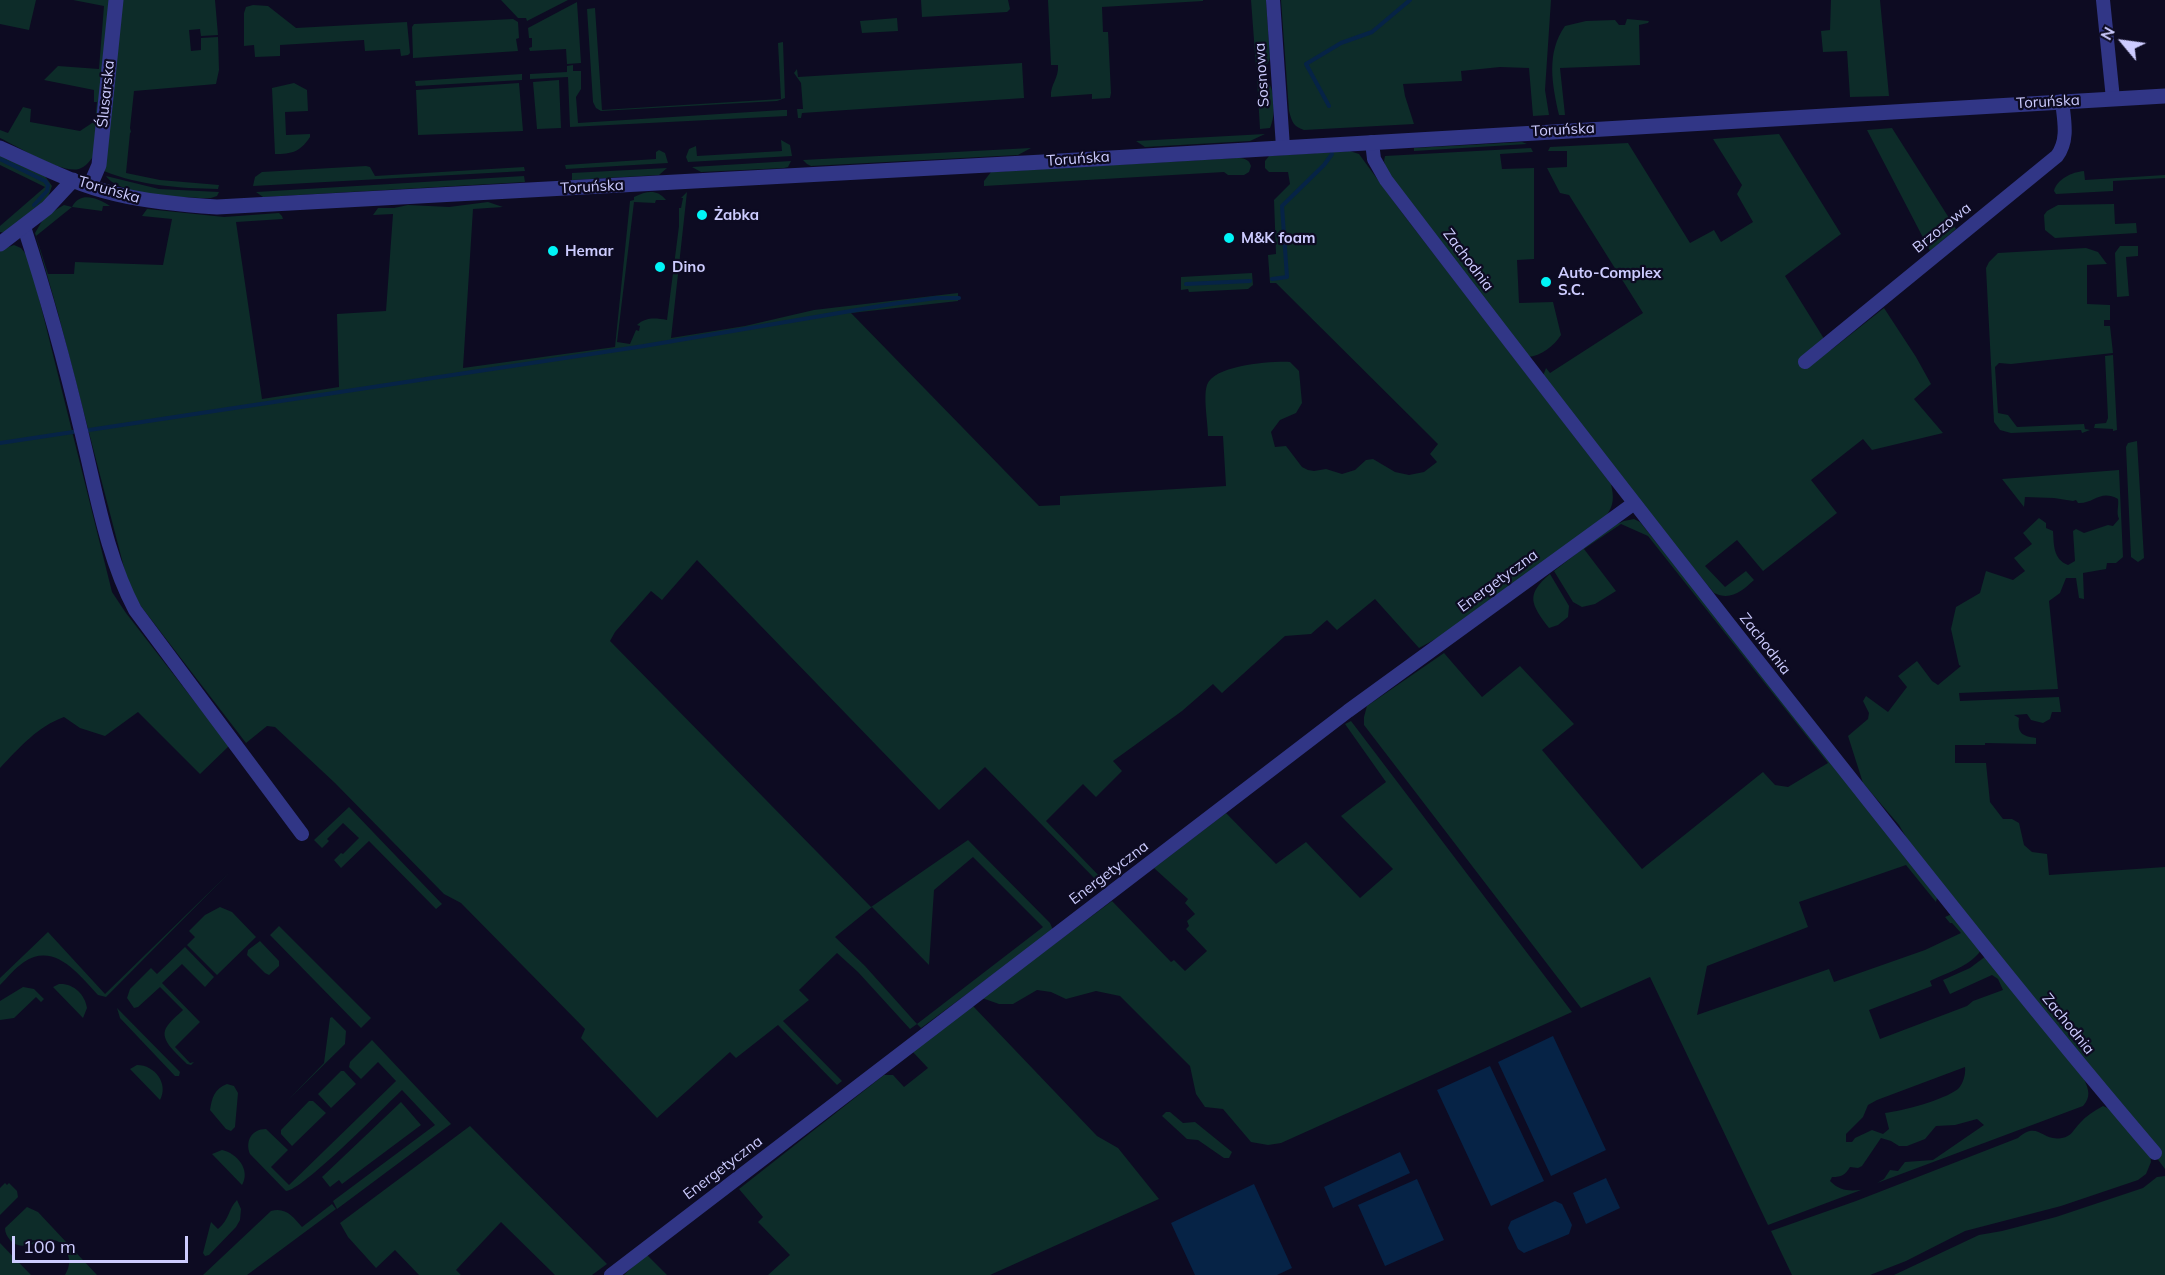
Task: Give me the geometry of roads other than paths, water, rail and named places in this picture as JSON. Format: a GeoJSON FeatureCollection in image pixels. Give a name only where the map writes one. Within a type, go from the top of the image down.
{"type":"FeatureCollection","features":[{"type":"Feature","properties":{"kind":"street","name":"Ślusarska"},"geometry":{"type":"LineString","coordinates":[[90,186],[99,165],[116,0]]}},
{"type":"Feature","properties":{"kind":"street","name":"Sosnowa"},"geometry":{"type":"LineString","coordinates":[[1273,0],[1284,147]]}},
{"type":"Feature","properties":{"kind":"street"},"geometry":{"type":"LineString","coordinates":[[2103,0],[2113,99]]}},
{"type":"Feature","properties":{"kind":"street","name":"Toruńska"},"geometry":{"type":"LineString","coordinates":[[0,148],[90,186],[143,200],[217,207],[2165,96]]}},
{"type":"Feature","properties":{"kind":"street","name":"Brzozowa"},"geometry":{"type":"LineString","coordinates":[[1805,362],[2056,156],[2062,148],[2065,137],[2062,101]]}},
{"type":"Feature","properties":{"kind":"street","name":"Zachodnia"},"geometry":{"type":"LineString","coordinates":[[1371,142],[1374,159],[1386,180],[1633,504],[2083,1069],[2155,1153]]}},
{"type":"Feature","properties":{"kind":"street"},"geometry":{"type":"LineString","coordinates":[[0,244],[56,200],[73,180]]}},
{"type":"Feature","properties":{"kind":"street"},"geometry":{"type":"LineString","coordinates":[[24,227],[54,325],[107,537],[128,596],[135,610],[302,834]]}},
{"type":"Feature","properties":{"kind":"street","name":"Energetyczna"},"geometry":{"type":"LineString","coordinates":[[611,1275],[1348,711],[1633,504]]}},
{"type":"Feature","properties":{"kind":"water"},"geometry":{"type":"Polygon","coordinates":[[[1553,1036],[1606,1150],[1551,1176],[1498,1062],[1553,1036]]]}},
{"type":"Feature","properties":{"kind":"water"},"geometry":{"type":"Polygon","coordinates":[[[1490,1066],[1544,1181],[1491,1206],[1437,1090],[1490,1066]]]}},
{"type":"Feature","properties":{"kind":"water"},"geometry":{"type":"Polygon","coordinates":[[[1400,1152],[1410,1173],[1333,1208],[1324,1187],[1400,1152]]]}},
{"type":"Feature","properties":{"kind":"water"},"geometry":{"type":"Polygon","coordinates":[[[1606,1178],[1620,1208],[1586,1224],[1573,1193],[1606,1178]]]}},
{"type":"Feature","properties":{"kind":"water"},"geometry":{"type":"Polygon","coordinates":[[[1417,1179],[1444,1240],[1385,1266],[1358,1205],[1417,1179]]]}},
{"type":"Feature","properties":{"kind":"water"},"geometry":{"type":"Polygon","coordinates":[[[1254,1184],[1292,1268],[1277,1275],[1195,1275],[1171,1223],[1254,1184]]]}},
{"type":"Feature","properties":{"kind":"water"},"geometry":{"type":"Polygon","coordinates":[[[1555,1201],[1562,1204],[1572,1225],[1569,1234],[1524,1253],[1518,1249],[1508,1228],[1511,1221],[1555,1201]]]}},
{"type":"Feature","properties":{"kind":"waterway"},"geometry":{"type":"LineString","coordinates":[[1329,106],[1306,64],[1341,43],[1372,32],[1410,0]]}},
{"type":"Feature","properties":{"kind":"waterway"},"geometry":{"type":"LineString","coordinates":[[1272,279],[1287,277],[1282,206],[1324,165],[1332,154]]}},
{"type":"Feature","properties":{"kind":"waterway"},"geometry":{"type":"LineString","coordinates":[[0,159],[45,181],[48,185],[47,191],[34,205]]}},
{"type":"Feature","properties":{"kind":"waterway"},"geometry":{"type":"LineString","coordinates":[[1186,284],[1250,281]]}},
{"type":"Feature","properties":{"kind":"waterway"},"geometry":{"type":"LineString","coordinates":[[89,430],[644,346],[892,304],[936,298],[959,298]]}},
{"type":"Feature","properties":{"kind":"waterway"},"geometry":{"type":"LineString","coordinates":[[0,443],[73,432]]}},
{"type":"Feature","properties":{"kind":"place","name":"Żabka"},"geometry":{"type":"Point","coordinates":[702,215]}},
{"type":"Feature","properties":{"kind":"place","name":"M&K foam"},"geometry":{"type":"Point","coordinates":[1229,238]}},
{"type":"Feature","properties":{"kind":"place","name":"Hemar"},"geometry":{"type":"Point","coordinates":[553,251]}},
{"type":"Feature","properties":{"kind":"place","name":"Dino"},"geometry":{"type":"Point","coordinates":[660,267]}},
{"type":"Feature","properties":{"kind":"place","name":"Auto-Complex S.C."},"geometry":{"type":"Point","coordinates":[1546,282]}}]}
